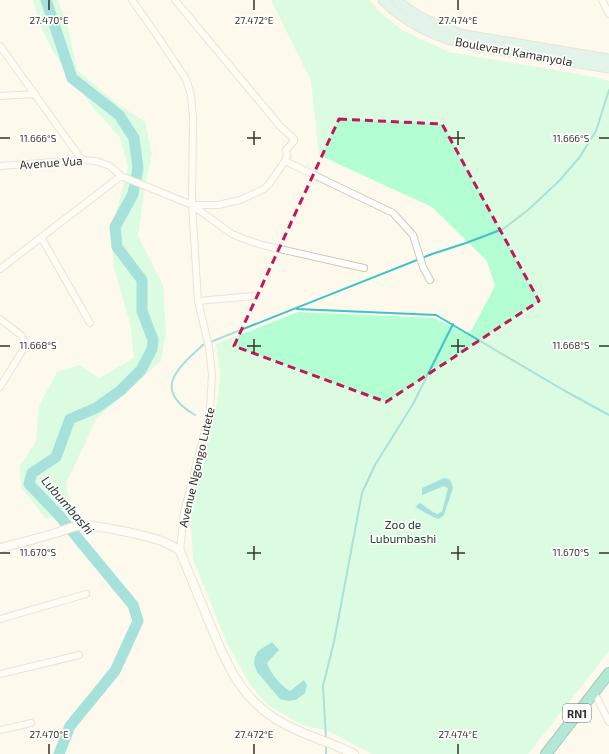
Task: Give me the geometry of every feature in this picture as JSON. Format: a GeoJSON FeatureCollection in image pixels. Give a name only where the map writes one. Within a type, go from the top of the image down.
{"type":"FeatureCollection","features":[{"type":"Feature","properties":{"kind":"highway","name":"RN1"},"geometry":{"type":"LineString","coordinates":[[546,754],[609,673]]}},
{"type":"Feature","properties":{"kind":"main road","name":"Boulevard Kamanyola"},"geometry":{"type":"LineString","coordinates":[[383,0],[405,19],[432,33],[455,42],[609,68]]}},
{"type":"Feature","properties":{"kind":"main road","name":"Boulevard Kamanyola"},"geometry":{"type":"LineString","coordinates":[[397,0],[422,18],[443,28],[465,35],[609,59]]}},
{"type":"Feature","properties":{"kind":"street","name":"Avenue Ngongo Lutete"},"geometry":{"type":"LineString","coordinates":[[132,0],[186,79],[191,95],[193,117],[192,205],[198,301],[209,347],[212,375],[210,411],[184,512],[180,552],[226,661],[237,682],[254,703],[274,718],[299,732],[354,754]]}},
{"type":"Feature","properties":{"kind":"street"},"geometry":{"type":"LineString","coordinates":[[175,0],[280,126],[294,139],[286,150],[287,156],[285,161],[269,184],[258,193],[240,200],[218,205],[192,205]]}},
{"type":"Feature","properties":{"kind":"street"},"geometry":{"type":"LineString","coordinates":[[602,0],[609,14]]}},
{"type":"Feature","properties":{"kind":"street"},"geometry":{"type":"LineString","coordinates":[[0,46],[82,160]]}},
{"type":"Feature","properties":{"kind":"street"},"geometry":{"type":"LineString","coordinates":[[0,96],[35,94]]}},
{"type":"Feature","properties":{"kind":"street","name":"Avenue Vua"},"geometry":{"type":"LineString","coordinates":[[0,166],[82,160],[96,161],[114,169],[122,177],[192,205]]}},
{"type":"Feature","properties":{"kind":"street"},"geometry":{"type":"LineString","coordinates":[[285,161],[394,213],[413,235],[423,267],[430,280]]}},
{"type":"Feature","properties":{"kind":"street"},"geometry":{"type":"LineString","coordinates":[[0,269],[122,177]]}},
{"type":"Feature","properties":{"kind":"street"},"geometry":{"type":"LineString","coordinates":[[192,205],[232,234],[244,239],[262,245],[364,268]]}},
{"type":"Feature","properties":{"kind":"street"},"geometry":{"type":"LineString","coordinates":[[41,237],[90,323]]}},
{"type":"Feature","properties":{"kind":"street"},"geometry":{"type":"LineString","coordinates":[[198,301],[253,296]]}},
{"type":"Feature","properties":{"kind":"street"},"geometry":{"type":"LineString","coordinates":[[0,318],[22,336],[25,344],[23,350],[0,387]]}},
{"type":"Feature","properties":{"kind":"street"},"geometry":{"type":"LineString","coordinates":[[0,548],[60,532],[75,526],[93,526],[145,536],[164,542],[180,552]]}},
{"type":"Feature","properties":{"kind":"street"},"geometry":{"type":"LineString","coordinates":[[0,619],[86,594]]}},
{"type":"Feature","properties":{"kind":"street"},"geometry":{"type":"LineString","coordinates":[[0,674],[79,655]]}},
{"type":"Feature","properties":{"kind":"street"},"geometry":{"type":"LineString","coordinates":[[594,692],[609,722]]}},
{"type":"Feature","properties":{"kind":"street"},"geometry":{"type":"LineString","coordinates":[[0,730],[31,723]]}},
{"type":"Feature","properties":{"kind":"highlighted area"},"geometry":{"type":"Polygon","coordinates":[[[339,119],[442,124],[539,301],[386,402],[234,346],[339,119]]]}},
{"type":"Feature","properties":{"kind":"green space"},"geometry":{"type":"Polygon","coordinates":[[[33,0],[58,0],[68,28],[77,70],[115,102],[145,122],[152,154],[145,186],[138,236],[163,285],[166,331],[161,361],[97,418],[66,483],[72,514],[46,519],[21,487],[20,466],[36,441],[39,406],[57,372],[80,365],[99,378],[134,358],[130,323],[114,268],[111,233],[128,167],[120,137],[94,109],[53,52],[40,25],[33,0]]]}},
{"type":"Feature","properties":{"kind":"green space","name":"Zoo de Lubumbashi"},"geometry":{"type":"Polygon","coordinates":[[[271,0],[369,0],[381,13],[402,30],[449,52],[595,77],[609,81],[609,651],[528,754],[372,754],[329,731],[302,725],[268,705],[248,682],[227,643],[193,559],[190,511],[218,397],[220,375],[216,344],[298,312],[434,318],[469,335],[495,286],[487,261],[432,207],[319,155],[311,81],[271,0]]]}},
{"type":"Feature","properties":{"kind":"water"},"geometry":{"type":"Polygon","coordinates":[[[444,478],[451,481],[453,488],[444,515],[439,519],[415,507],[420,503],[438,514],[442,511],[448,488],[444,486],[422,495],[422,488],[444,478]]]}},
{"type":"Feature","properties":{"kind":"water"},"geometry":{"type":"Polygon","coordinates":[[[272,642],[279,650],[267,663],[276,679],[290,691],[304,680],[307,685],[305,693],[296,700],[288,701],[280,699],[257,672],[254,664],[258,651],[272,642]]]}},
{"type":"Feature","properties":{"kind":"waterway","name":"Lubumbashi"},"geometry":{"type":"LineString","coordinates":[[46,0],[72,78],[119,115],[134,138],[138,168],[133,194],[115,227],[117,247],[142,280],[142,311],[153,340],[152,349],[141,370],[120,391],[96,408],[70,419],[56,457],[32,473],[29,484],[57,513],[133,605],[138,621],[115,671],[70,726],[59,754]]}},
{"type":"Feature","properties":{"kind":"waterway"},"geometry":{"type":"LineString","coordinates":[[195,415],[182,406],[175,397],[172,388],[173,380],[177,372],[184,363],[203,345],[432,254],[503,229],[528,210],[559,181],[579,158],[596,131],[609,90]]}},
{"type":"Feature","properties":{"kind":"waterway"},"geometry":{"type":"LineString","coordinates":[[297,309],[436,315],[565,391],[609,415]]}},
{"type":"Feature","properties":{"kind":"waterway"},"geometry":{"type":"LineString","coordinates":[[326,739],[323,686],[334,642],[362,493],[375,465],[413,404],[453,324]]}},
{"type":"Feature","properties":{"kind":"waterway"},"geometry":{"type":"LineString","coordinates":[[326,745],[326,754]]}}]}
